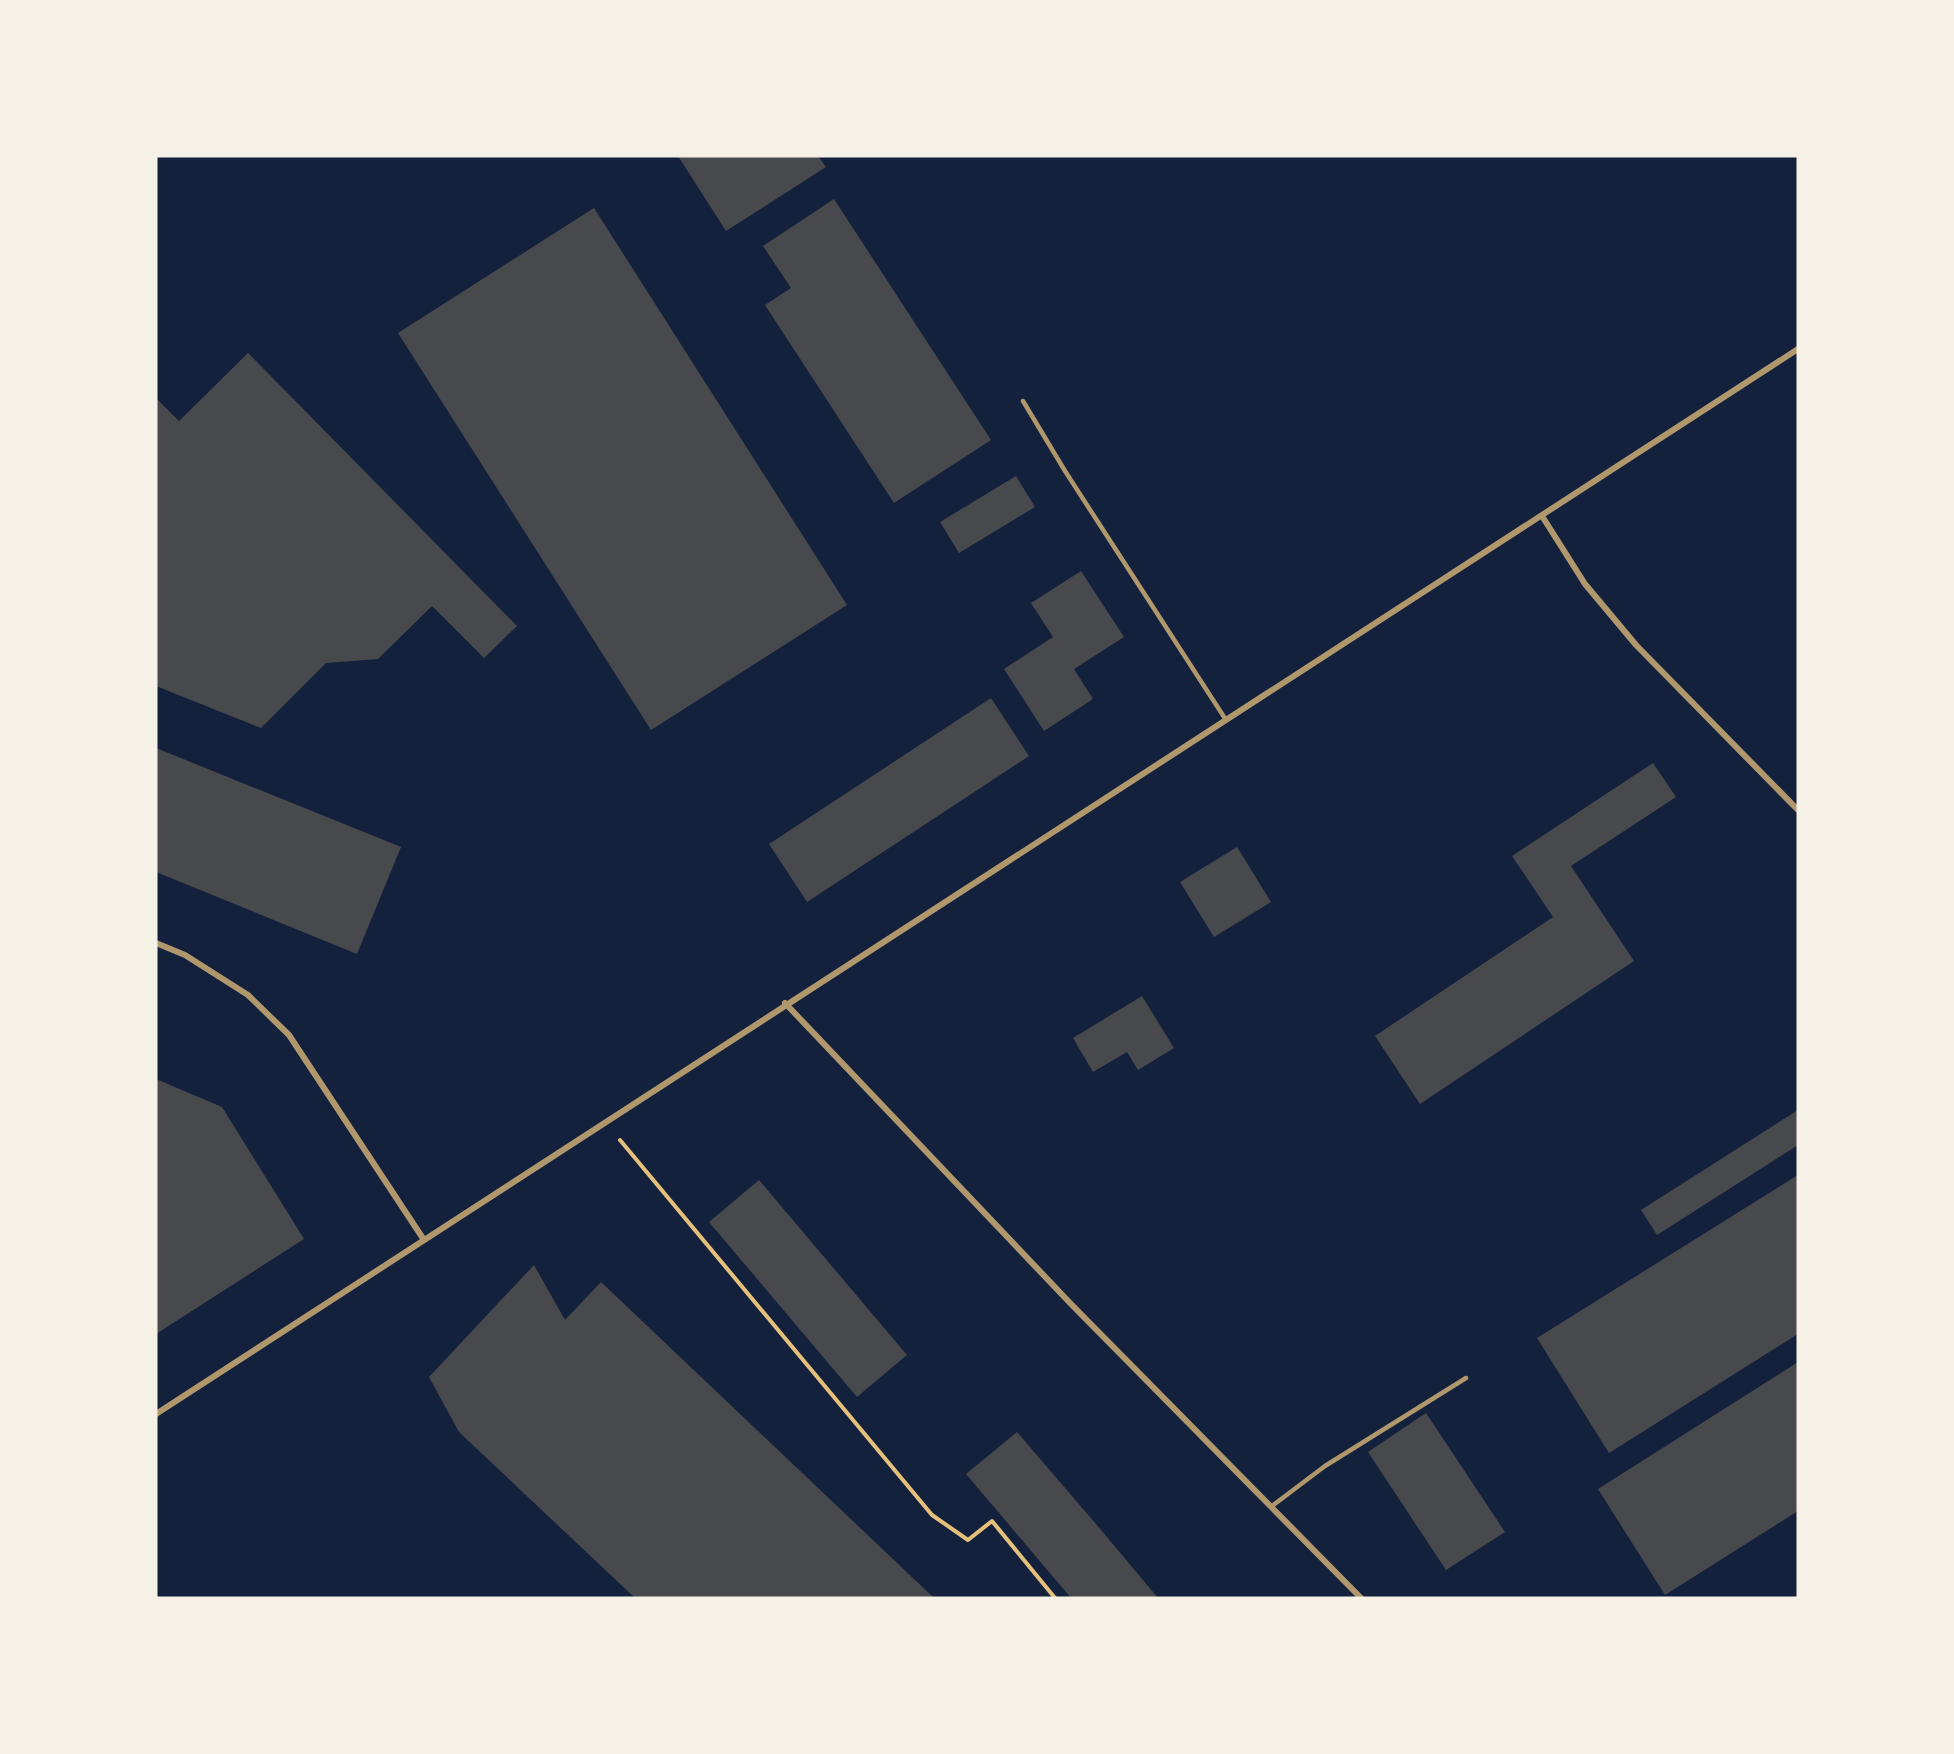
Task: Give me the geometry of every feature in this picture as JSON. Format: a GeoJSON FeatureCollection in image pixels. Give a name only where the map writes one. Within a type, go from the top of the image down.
{"type":"FeatureCollection","features":[{"type":"Feature","properties":{"kind":"street"},"geometry":{"type":"LineString","coordinates":[[156,1414],[785,1003],[1227,721],[1798,349]]}},
{"type":"Feature","properties":{"kind":"street"},"geometry":{"type":"LineString","coordinates":[[1542,516],[1585,584],[1636,645],[1798,810]]}},
{"type":"Feature","properties":{"kind":"street"},"geometry":{"type":"LineString","coordinates":[[156,943],[185,955],[248,995],[290,1035],[424,1240]]}},
{"type":"Feature","properties":{"kind":"street"},"geometry":{"type":"LineString","coordinates":[[785,1003],[1071,1304],[1361,1598]]}},
{"type":"Feature","properties":{"kind":"lane"},"geometry":{"type":"LineString","coordinates":[[1023,401],[1065,471],[1227,721]]}},
{"type":"Feature","properties":{"kind":"lane"},"geometry":{"type":"LineString","coordinates":[[1272,1506],[1325,1466],[1466,1378]]}},
{"type":"Feature","properties":{"kind":"path"},"geometry":{"type":"LineString","coordinates":[[604,1121],[932,1515],[968,1540],[992,1521],[1055,1598]]}},
{"type":"Feature","properties":{"kind":"building"},"geometry":{"type":"Polygon","coordinates":[[[678,156],[818,156],[826,167],[726,231],[678,156]]]}},
{"type":"Feature","properties":{"kind":"building"},"geometry":{"type":"Polygon","coordinates":[[[834,199],[991,440],[894,503],[765,305],[791,288],[763,246],[834,199]]]}},
{"type":"Feature","properties":{"kind":"building"},"geometry":{"type":"Polygon","coordinates":[[[594,208],[847,605],[651,730],[398,333],[594,208]]]}},
{"type":"Feature","properties":{"kind":"building"},"geometry":{"type":"Polygon","coordinates":[[[248,353],[517,626],[484,658],[432,606],[378,659],[326,663],[261,728],[156,686],[156,398],[179,421],[248,353]]]}},
{"type":"Feature","properties":{"kind":"building"},"geometry":{"type":"Polygon","coordinates":[[[1016,476],[1035,507],[959,553],[940,522],[1016,476]]]}},
{"type":"Feature","properties":{"kind":"building"},"geometry":{"type":"Polygon","coordinates":[[[1081,571],[1124,637],[1074,669],[1093,699],[1044,731],[1004,669],[1053,637],[1031,603],[1081,571]]]}},
{"type":"Feature","properties":{"kind":"building"},"geometry":{"type":"Polygon","coordinates":[[[991,698],[1029,756],[807,902],[769,844],[991,698]]]}},
{"type":"Feature","properties":{"kind":"building"},"geometry":{"type":"Polygon","coordinates":[[[156,748],[401,847],[357,954],[156,872],[156,748]]]}},
{"type":"Feature","properties":{"kind":"building"},"geometry":{"type":"Polygon","coordinates":[[[1653,763],[1676,797],[1571,866],[1634,961],[1420,1104],[1375,1036],[1553,917],[1512,856],[1653,763]]]}},
{"type":"Feature","properties":{"kind":"building"},"geometry":{"type":"Polygon","coordinates":[[[1237,847],[1271,902],[1214,937],[1180,882],[1237,847]]]}},
{"type":"Feature","properties":{"kind":"building"},"geometry":{"type":"Polygon","coordinates":[[[1142,996],[1174,1048],[1138,1070],[1127,1052],[1093,1072],[1073,1038],[1142,996]]]}},
{"type":"Feature","properties":{"kind":"building"},"geometry":{"type":"Polygon","coordinates":[[[156,1079],[222,1107],[304,1239],[156,1334],[156,1079]]]}},
{"type":"Feature","properties":{"kind":"building"},"geometry":{"type":"Polygon","coordinates":[[[1798,1110],[1798,1145],[1657,1235],[1641,1210],[1798,1110]]]}},
{"type":"Feature","properties":{"kind":"building"},"geometry":{"type":"Polygon","coordinates":[[[1798,1175],[1798,1334],[1609,1453],[1537,1338],[1798,1175]]]}},
{"type":"Feature","properties":{"kind":"building"},"geometry":{"type":"Polygon","coordinates":[[[759,1180],[907,1355],[857,1397],[709,1222],[759,1180]]]}},
{"type":"Feature","properties":{"kind":"building"},"geometry":{"type":"Polygon","coordinates":[[[534,1265],[565,1320],[601,1282],[934,1598],[635,1598],[459,1432],[429,1377],[534,1265]]]}},
{"type":"Feature","properties":{"kind":"building"},"geometry":{"type":"Polygon","coordinates":[[[1798,1362],[1798,1511],[1665,1595],[1598,1489],[1798,1362]]]}},
{"type":"Feature","properties":{"kind":"building"},"geometry":{"type":"Polygon","coordinates":[[[1426,1413],[1505,1532],[1446,1570],[1368,1452],[1426,1413]]]}},
{"type":"Feature","properties":{"kind":"building"},"geometry":{"type":"Polygon","coordinates":[[[1017,1432],[1158,1598],[1071,1598],[966,1474],[1017,1432]]]}}]}
